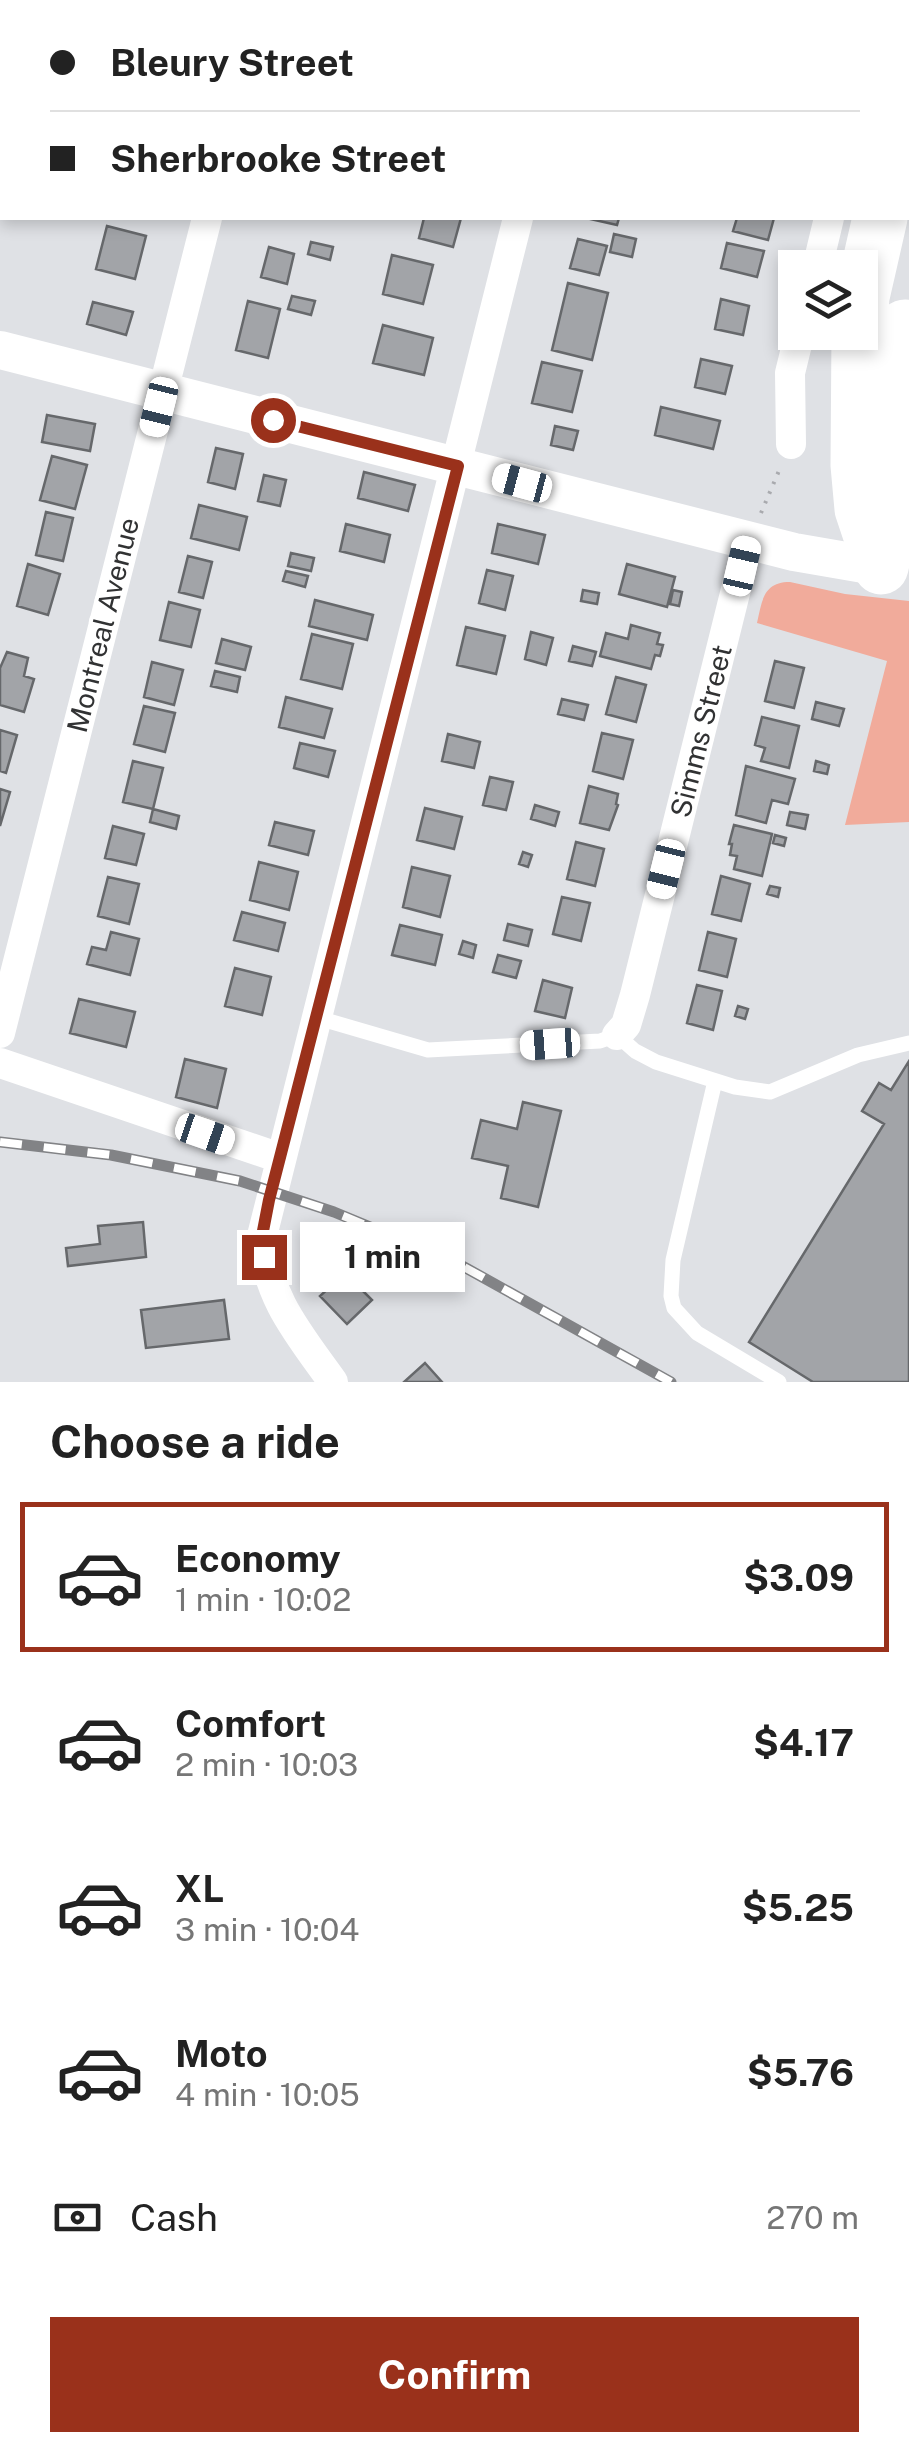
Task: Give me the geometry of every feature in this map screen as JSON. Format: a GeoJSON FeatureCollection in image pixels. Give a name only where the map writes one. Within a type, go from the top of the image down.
{"type":"FeatureCollection","features":[{"type":"Feature","properties":{"kind":"highway"},"geometry":{"type":"LineString","coordinates":[[880,220],[862,297],[884,331],[901,479],[882,567]]}},
{"type":"Feature","properties":{"kind":"highway"},"geometry":{"type":"LineString","coordinates":[[884,331],[904,278],[909,246]]}},
{"type":"Feature","properties":{"kind":"street","name":"Montreal Avenue"},"geometry":{"type":"LineString","coordinates":[[0,1033],[206,220]]}},
{"type":"Feature","properties":{"kind":"street"},"geometry":{"type":"LineString","coordinates":[[333,1382],[295,1328],[268,1279],[262,1236],[518,220]]}},
{"type":"Feature","properties":{"kind":"street"},"geometry":{"type":"LineString","coordinates":[[821,250],[829,220]]}},
{"type":"Feature","properties":{"kind":"street"},"geometry":{"type":"LineString","coordinates":[[0,350],[748,541],[882,567]]}},
{"type":"Feature","properties":{"kind":"street"},"geometry":{"type":"LineString","coordinates":[[791,444],[790,374],[796,350]]}},
{"type":"Feature","properties":{"kind":"street","name":"Simms Street"},"geometry":{"type":"LineString","coordinates":[[618,1035],[632,1006],[748,541]]}},
{"type":"Feature","properties":{"kind":"street"},"geometry":{"type":"LineString","coordinates":[[0,1063],[280,1158]]}},
{"type":"Feature","properties":{"kind":"lane"},"geometry":{"type":"LineString","coordinates":[[316,1017],[428,1050],[600,1041],[618,1035],[656,1062],[715,1081],[770,1092],[858,1054],[909,1043]]}},
{"type":"Feature","properties":{"kind":"lane"},"geometry":{"type":"LineString","coordinates":[[715,1081],[673,1260],[670,1296],[682,1319],[697,1333],[778,1382]]}},
{"type":"Feature","properties":{"kind":"path"},"geometry":{"type":"LineString","coordinates":[[748,541],[791,444]]}},
{"type":"Feature","properties":{"kind":"shaded area"},"geometry":{"type":"Polygon","coordinates":[[[790,582],[845,594],[909,601],[909,822],[845,825],[887,661],[757,623],[769,589],[790,582]]]}},
{"type":"Feature","properties":{"kind":"building"},"geometry":{"type":"Polygon","coordinates":[[[424,220],[460,220],[453,247],[419,238],[424,220]]]}},
{"type":"Feature","properties":{"kind":"building"},"geometry":{"type":"Polygon","coordinates":[[[736,220],[773,220],[768,240],[733,231],[736,220]]]}},
{"type":"Feature","properties":{"kind":"building"},"geometry":{"type":"Polygon","coordinates":[[[107,226],[146,236],[135,279],[96,269],[107,226]]]}},
{"type":"Feature","properties":{"kind":"building"},"geometry":{"type":"Polygon","coordinates":[[[614,234],[636,239],[632,257],[610,252],[614,234]]]}},
{"type":"Feature","properties":{"kind":"building"},"geometry":{"type":"Polygon","coordinates":[[[578,239],[607,246],[599,275],[570,268],[578,239]]]}},
{"type":"Feature","properties":{"kind":"building"},"geometry":{"type":"Polygon","coordinates":[[[311,242],[333,247],[330,260],[308,254],[311,242]]]}},
{"type":"Feature","properties":{"kind":"building"},"geometry":{"type":"Polygon","coordinates":[[[727,243],[764,251],[757,277],[721,268],[727,243]]]}},
{"type":"Feature","properties":{"kind":"building"},"geometry":{"type":"Polygon","coordinates":[[[269,247],[294,254],[287,284],[261,277],[269,247]]]}},
{"type":"Feature","properties":{"kind":"building"},"geometry":{"type":"Polygon","coordinates":[[[392,255],[433,265],[423,304],[383,294],[392,255]]]}},
{"type":"Feature","properties":{"kind":"building"},"geometry":{"type":"Polygon","coordinates":[[[568,283],[608,293],[592,360],[552,350],[568,283]]]}},
{"type":"Feature","properties":{"kind":"building"},"geometry":{"type":"Polygon","coordinates":[[[292,296],[315,301],[311,315],[288,309],[292,296]]]}},
{"type":"Feature","properties":{"kind":"building"},"geometry":{"type":"Polygon","coordinates":[[[721,299],[749,306],[743,335],[715,329],[721,299]]]}},
{"type":"Feature","properties":{"kind":"building"},"geometry":{"type":"Polygon","coordinates":[[[248,301],[280,309],[268,358],[236,350],[248,301]]]}},
{"type":"Feature","properties":{"kind":"building"},"geometry":{"type":"Polygon","coordinates":[[[93,302],[133,312],[126,335],[87,324],[93,302]]]}},
{"type":"Feature","properties":{"kind":"building"},"geometry":{"type":"Polygon","coordinates":[[[383,325],[433,338],[424,375],[373,363],[383,325]]]}},
{"type":"Feature","properties":{"kind":"building"},"geometry":{"type":"Polygon","coordinates":[[[701,359],[732,366],[725,394],[695,387],[701,359]]]}},
{"type":"Feature","properties":{"kind":"building"},"geometry":{"type":"Polygon","coordinates":[[[542,362],[582,371],[572,412],[532,403],[542,362]]]}},
{"type":"Feature","properties":{"kind":"building"},"geometry":{"type":"Polygon","coordinates":[[[661,407],[720,421],[713,449],[655,435],[661,407]]]}},
{"type":"Feature","properties":{"kind":"building"},"geometry":{"type":"Polygon","coordinates":[[[47,415],[95,424],[90,451],[42,442],[47,415]]]}},
{"type":"Feature","properties":{"kind":"building"},"geometry":{"type":"Polygon","coordinates":[[[555,426],[578,431],[573,450],[551,445],[555,426]]]}},
{"type":"Feature","properties":{"kind":"building"},"geometry":{"type":"Polygon","coordinates":[[[216,448],[243,454],[235,489],[208,482],[216,448]]]}},
{"type":"Feature","properties":{"kind":"building"},"geometry":{"type":"Polygon","coordinates":[[[52,456],[87,465],[75,509],[40,500],[52,456]]]}},
{"type":"Feature","properties":{"kind":"building"},"geometry":{"type":"Polygon","coordinates":[[[364,472],[415,485],[408,511],[358,498],[364,472]]]}},
{"type":"Feature","properties":{"kind":"building"},"geometry":{"type":"Polygon","coordinates":[[[264,475],[286,480],[280,506],[258,501],[264,475]]]}},
{"type":"Feature","properties":{"kind":"building"},"geometry":{"type":"Polygon","coordinates":[[[199,505],[247,517],[239,550],[191,538],[199,505]]]}},
{"type":"Feature","properties":{"kind":"building"},"geometry":{"type":"Polygon","coordinates":[[[46,512],[73,518],[63,561],[36,555],[46,512]]]}},
{"type":"Feature","properties":{"kind":"building"},"geometry":{"type":"Polygon","coordinates":[[[346,524],[390,535],[384,562],[340,551],[346,524]]]}},
{"type":"Feature","properties":{"kind":"building"},"geometry":{"type":"Polygon","coordinates":[[[498,524],[545,535],[538,564],[492,553],[498,524]]]}},
{"type":"Feature","properties":{"kind":"building"},"geometry":{"type":"Polygon","coordinates":[[[291,553],[314,558],[311,571],[288,566],[291,553]]]}},
{"type":"Feature","properties":{"kind":"building"},"geometry":{"type":"Polygon","coordinates":[[[188,556],[212,562],[203,598],[179,592],[188,556]]]}},
{"type":"Feature","properties":{"kind":"building"},"geometry":{"type":"Polygon","coordinates":[[[28,564],[60,574],[48,615],[17,606],[28,564]]]}},
{"type":"Feature","properties":{"kind":"building"},"geometry":{"type":"Polygon","coordinates":[[[627,564],[675,577],[667,607],[619,594],[627,564]]]}},
{"type":"Feature","properties":{"kind":"building"},"geometry":{"type":"Polygon","coordinates":[[[487,570],[513,576],[505,610],[479,603],[487,570]]]}},
{"type":"Feature","properties":{"kind":"building"},"geometry":{"type":"Polygon","coordinates":[[[286,571],[308,576],[305,587],[283,581],[286,571]]]}},
{"type":"Feature","properties":{"kind":"building"},"geometry":{"type":"Polygon","coordinates":[[[583,590],[599,593],[597,604],[581,601],[583,590]]]}},
{"type":"Feature","properties":{"kind":"building"},"geometry":{"type":"Polygon","coordinates":[[[673,590],[682,592],[679,606],[670,604],[673,590]]]}},
{"type":"Feature","properties":{"kind":"building"},"geometry":{"type":"Polygon","coordinates":[[[315,600],[373,615],[367,640],[309,626],[315,600]]]}},
{"type":"Feature","properties":{"kind":"building"},"geometry":{"type":"Polygon","coordinates":[[[169,602],[200,610],[191,647],[160,640],[169,602]]]}},
{"type":"Feature","properties":{"kind":"building"},"geometry":{"type":"Polygon","coordinates":[[[631,625],[660,633],[657,644],[663,645],[651,669],[600,656],[606,633],[628,639],[631,625]]]}},
{"type":"Feature","properties":{"kind":"building"},"geometry":{"type":"Polygon","coordinates":[[[466,627],[505,636],[496,674],[457,665],[466,627]]]}},
{"type":"Feature","properties":{"kind":"building"},"geometry":{"type":"Polygon","coordinates":[[[531,632],[553,638],[546,665],[525,659],[531,632]]]}},
{"type":"Feature","properties":{"kind":"building"},"geometry":{"type":"Polygon","coordinates":[[[312,634],[353,644],[342,689],[301,679],[312,634]]]}},
{"type":"Feature","properties":{"kind":"building"},"geometry":{"type":"Polygon","coordinates":[[[222,639],[251,647],[245,670],[216,663],[222,639]]]}},
{"type":"Feature","properties":{"kind":"building"},"geometry":{"type":"Polygon","coordinates":[[[573,646],[596,652],[592,666],[569,661],[573,646]]]}},
{"type":"Feature","properties":{"kind":"building"},"geometry":{"type":"Polygon","coordinates":[[[7,652],[28,658],[24,676],[34,679],[24,712],[0,705],[0,668],[7,652]]]}},
{"type":"Feature","properties":{"kind":"building"},"geometry":{"type":"Polygon","coordinates":[[[775,661],[804,668],[794,708],[765,701],[775,661]]]}},
{"type":"Feature","properties":{"kind":"building"},"geometry":{"type":"Polygon","coordinates":[[[152,662],[183,670],[174,705],[144,697],[152,662]]]}},
{"type":"Feature","properties":{"kind":"building"},"geometry":{"type":"Polygon","coordinates":[[[215,671],[240,677],[237,692],[211,686],[215,671]]]}},
{"type":"Feature","properties":{"kind":"building"},"geometry":{"type":"Polygon","coordinates":[[[616,677],[646,685],[636,722],[606,714],[616,677]]]}},
{"type":"Feature","properties":{"kind":"building"},"geometry":{"type":"Polygon","coordinates":[[[286,697],[332,709],[324,738],[279,727],[286,697]]]}},
{"type":"Feature","properties":{"kind":"building"},"geometry":{"type":"Polygon","coordinates":[[[562,699],[588,705],[584,720],[558,714],[562,699]]]}},
{"type":"Feature","properties":{"kind":"building"},"geometry":{"type":"Polygon","coordinates":[[[816,702],[844,709],[839,726],[812,719],[816,702]]]}},
{"type":"Feature","properties":{"kind":"building"},"geometry":{"type":"Polygon","coordinates":[[[144,706],[175,713],[165,752],[134,744],[144,706]]]}},
{"type":"Feature","properties":{"kind":"building"},"geometry":{"type":"Polygon","coordinates":[[[762,717],[799,726],[789,768],[761,761],[765,748],[755,745],[762,717]]]}},
{"type":"Feature","properties":{"kind":"building"},"geometry":{"type":"Polygon","coordinates":[[[0,730],[17,735],[6,773],[0,771],[0,730]]]}},
{"type":"Feature","properties":{"kind":"building"},"geometry":{"type":"Polygon","coordinates":[[[602,733],[633,740],[623,779],[593,771],[602,733]]]}},
{"type":"Feature","properties":{"kind":"building"},"geometry":{"type":"Polygon","coordinates":[[[448,734],[480,742],[474,768],[442,761],[448,734]]]}},
{"type":"Feature","properties":{"kind":"building"},"geometry":{"type":"Polygon","coordinates":[[[300,743],[335,751],[328,777],[294,768],[300,743]]]}},
{"type":"Feature","properties":{"kind":"building"},"geometry":{"type":"Polygon","coordinates":[[[133,761],[163,768],[153,809],[123,802],[133,761]]]}},
{"type":"Feature","properties":{"kind":"building"},"geometry":{"type":"Polygon","coordinates":[[[816,761],[829,765],[827,774],[814,771],[816,761]]]}},
{"type":"Feature","properties":{"kind":"building"},"geometry":{"type":"Polygon","coordinates":[[[746,766],[795,779],[788,804],[772,800],[766,823],[736,815],[746,766]]]}},
{"type":"Feature","properties":{"kind":"building"},"geometry":{"type":"Polygon","coordinates":[[[490,777],[513,782],[506,810],[483,805],[490,777]]]}},
{"type":"Feature","properties":{"kind":"building"},"geometry":{"type":"Polygon","coordinates":[[[589,786],[618,794],[609,830],[580,823],[589,786]]]}},
{"type":"Feature","properties":{"kind":"building"},"geometry":{"type":"Polygon","coordinates":[[[0,789],[10,792],[0,826],[0,789]]]}},
{"type":"Feature","properties":{"kind":"building"},"geometry":{"type":"Polygon","coordinates":[[[535,805],[559,812],[555,826],[531,819],[535,805]]]}},
{"type":"Feature","properties":{"kind":"building"},"geometry":{"type":"Polygon","coordinates":[[[425,808],[462,817],[454,849],[417,840],[425,808]]]}},
{"type":"Feature","properties":{"kind":"building"},"geometry":{"type":"Polygon","coordinates":[[[153,809],[179,816],[176,829],[150,822],[153,809]]]}},
{"type":"Feature","properties":{"kind":"building"},"geometry":{"type":"Polygon","coordinates":[[[790,812],[808,815],[805,829],[787,825],[790,812]]]}},
{"type":"Feature","properties":{"kind":"building"},"geometry":{"type":"Polygon","coordinates":[[[275,822],[314,831],[308,855],[269,845],[275,822]]]}},
{"type":"Feature","properties":{"kind":"building"},"geometry":{"type":"Polygon","coordinates":[[[734,825],[772,834],[762,876],[734,869],[737,856],[730,855],[729,844],[734,825]]]}},
{"type":"Feature","properties":{"kind":"building"},"geometry":{"type":"Polygon","coordinates":[[[113,826],[144,834],[136,865],[105,858],[113,826]]]}},
{"type":"Feature","properties":{"kind":"building"},"geometry":{"type":"Polygon","coordinates":[[[775,835],[786,838],[784,846],[773,843],[775,835]]]}},
{"type":"Feature","properties":{"kind":"building"},"geometry":{"type":"Polygon","coordinates":[[[576,842],[604,849],[595,886],[567,879],[576,842]]]}},
{"type":"Feature","properties":{"kind":"building"},"geometry":{"type":"Polygon","coordinates":[[[523,852],[532,855],[528,867],[519,864],[523,852]]]}},
{"type":"Feature","properties":{"kind":"building"},"geometry":{"type":"Polygon","coordinates":[[[259,862],[298,872],[289,910],[250,900],[259,862]]]}},
{"type":"Feature","properties":{"kind":"building"},"geometry":{"type":"Polygon","coordinates":[[[412,867],[450,876],[440,917],[403,907],[412,867]]]}},
{"type":"Feature","properties":{"kind":"building"},"geometry":{"type":"Polygon","coordinates":[[[721,876],[750,884],[741,921],[712,914],[721,876]]]}},
{"type":"Feature","properties":{"kind":"building"},"geometry":{"type":"Polygon","coordinates":[[[108,877],[139,884],[129,924],[98,916],[108,877]]]}},
{"type":"Feature","properties":{"kind":"building"},"geometry":{"type":"Polygon","coordinates":[[[770,886],[780,888],[778,897],[767,894],[770,886]]]}},
{"type":"Feature","properties":{"kind":"building"},"geometry":{"type":"Polygon","coordinates":[[[562,897],[590,903],[581,941],[553,934],[562,897]]]}},
{"type":"Feature","properties":{"kind":"building"},"geometry":{"type":"Polygon","coordinates":[[[242,912],[285,923],[278,951],[234,940],[242,912]]]}},
{"type":"Feature","properties":{"kind":"building"},"geometry":{"type":"Polygon","coordinates":[[[508,924],[532,930],[528,946],[504,940],[508,924]]]}},
{"type":"Feature","properties":{"kind":"building"},"geometry":{"type":"Polygon","coordinates":[[[400,925],[442,935],[435,965],[392,955],[400,925]]]}},
{"type":"Feature","properties":{"kind":"building"},"geometry":{"type":"Polygon","coordinates":[[[111,932],[139,939],[130,975],[87,964],[92,947],[106,950],[111,932]]]}},
{"type":"Feature","properties":{"kind":"building"},"geometry":{"type":"Polygon","coordinates":[[[708,932],[736,939],[727,977],[699,970],[708,932]]]}},
{"type":"Feature","properties":{"kind":"building"},"geometry":{"type":"Polygon","coordinates":[[[463,941],[476,945],[473,958],[459,954],[463,941]]]}},
{"type":"Feature","properties":{"kind":"building"},"geometry":{"type":"Polygon","coordinates":[[[498,955],[521,961],[516,978],[493,972],[498,955]]]}},
{"type":"Feature","properties":{"kind":"building"},"geometry":{"type":"Polygon","coordinates":[[[235,968],[271,977],[262,1015],[225,1006],[235,968]]]}},
{"type":"Feature","properties":{"kind":"building"},"geometry":{"type":"Polygon","coordinates":[[[543,980],[572,988],[565,1018],[535,1011],[543,980]]]}},
{"type":"Feature","properties":{"kind":"building"},"geometry":{"type":"Polygon","coordinates":[[[697,985],[722,991],[713,1030],[687,1023],[697,985]]]}},
{"type":"Feature","properties":{"kind":"building"},"geometry":{"type":"Polygon","coordinates":[[[79,999],[135,1012],[126,1047],[70,1033],[79,999]]]}},
{"type":"Feature","properties":{"kind":"building"},"geometry":{"type":"Polygon","coordinates":[[[738,1006],[748,1009],[745,1019],[735,1016],[738,1006]]]}},
{"type":"Feature","properties":{"kind":"building"},"geometry":{"type":"Polygon","coordinates":[[[185,1059],[226,1069],[217,1108],[176,1097],[185,1059]]]}},
{"type":"Feature","properties":{"kind":"building"},"geometry":{"type":"Polygon","coordinates":[[[909,1061],[909,1382],[813,1382],[749,1342],[884,1124],[862,1111],[879,1083],[891,1090],[909,1061]]]}},
{"type":"Feature","properties":{"kind":"building"},"geometry":{"type":"Polygon","coordinates":[[[523,1102],[561,1111],[538,1207],[501,1198],[508,1166],[472,1158],[481,1120],[517,1129],[523,1102]]]}},
{"type":"Feature","properties":{"kind":"building"},"geometry":{"type":"Polygon","coordinates":[[[143,1222],[146,1257],[68,1266],[66,1248],[100,1244],[98,1226],[143,1222]]]}},
{"type":"Feature","properties":{"kind":"building"},"geometry":{"type":"Polygon","coordinates":[[[345,1273],[372,1300],[347,1324],[320,1296],[345,1273]]]}},
{"type":"Feature","properties":{"kind":"building"},"geometry":{"type":"Polygon","coordinates":[[[224,1300],[229,1339],[146,1348],[141,1310],[224,1300]]]}},
{"type":"Feature","properties":{"kind":"building"},"geometry":{"type":"Polygon","coordinates":[[[425,1363],[442,1382],[404,1382],[425,1363]]]}},
{"type":"Feature","properties":{"kind":"railway"},"geometry":{"type":"LineString","coordinates":[[0,1142],[111,1155],[240,1181],[334,1212],[457,1263],[671,1382]]}},
{"type":"Feature","properties":{"kind":"route"},"geometry":{"type":"LineString","coordinates":[[264,1257],[262,1236],[269,1200],[458,466],[273,420]]}}]}
